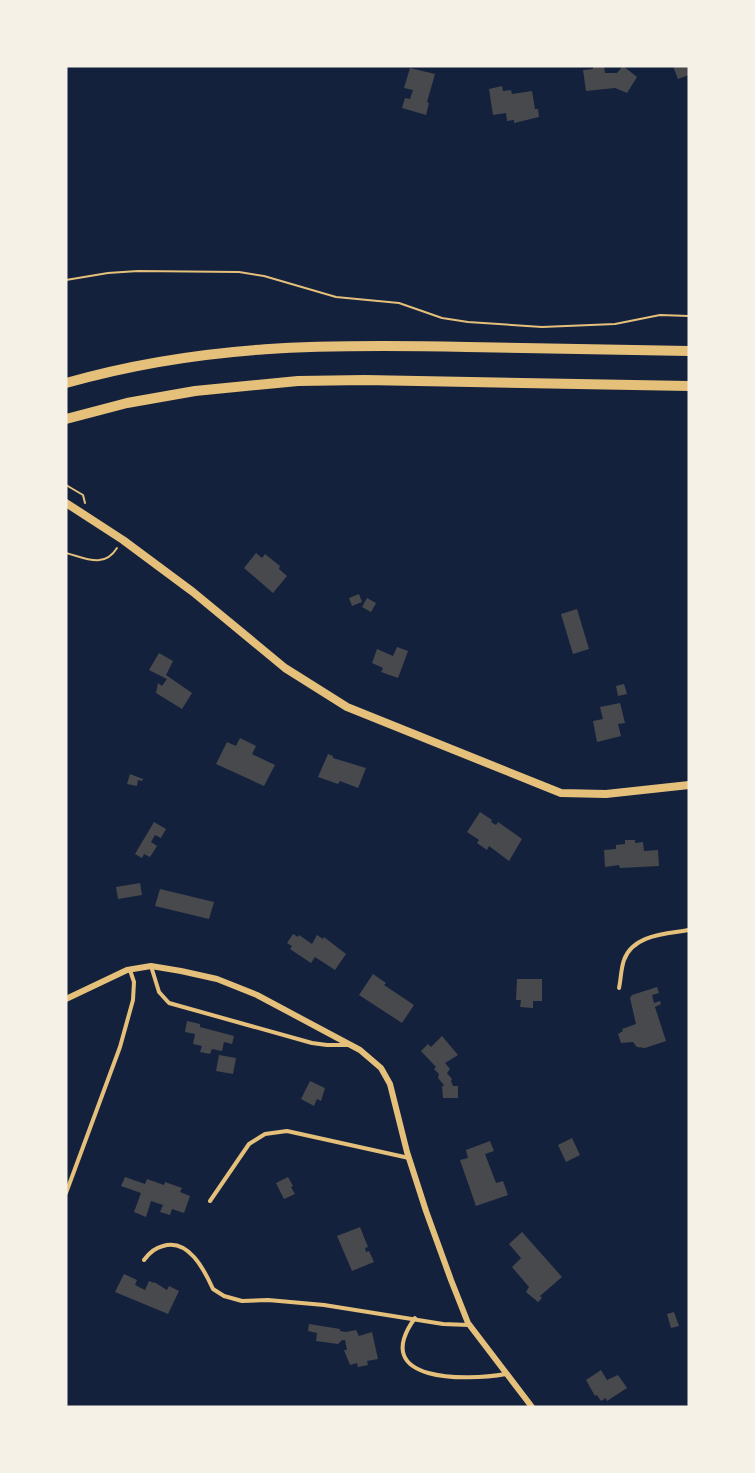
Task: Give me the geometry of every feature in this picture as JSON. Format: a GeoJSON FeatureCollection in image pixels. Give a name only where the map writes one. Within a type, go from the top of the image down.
{"type":"FeatureCollection","features":[{"type":"Feature","properties":{"kind":"main road"},"geometry":{"type":"LineString","coordinates":[[66,383],[120,369],[190,356],[296,346],[366,345],[689,351]]}},
{"type":"Feature","properties":{"kind":"main road"},"geometry":{"type":"LineString","coordinates":[[66,419],[128,403],[184,393],[229,386],[298,381],[365,380],[689,386]]}},
{"type":"Feature","properties":{"kind":"street"},"geometry":{"type":"LineString","coordinates":[[66,503],[193,592],[285,668],[347,707],[561,793],[606,794],[689,785]]}},
{"type":"Feature","properties":{"kind":"street"},"geometry":{"type":"LineString","coordinates":[[66,999],[130,970],[151,966],[217,979],[256,994],[351,1045],[381,1068],[390,1084],[409,1158],[450,1280],[469,1324],[532,1407]]}},
{"type":"Feature","properties":{"kind":"lane"},"geometry":{"type":"LineString","coordinates":[[619,988],[624,960],[634,945],[650,937],[689,930]]}},
{"type":"Feature","properties":{"kind":"lane"},"geometry":{"type":"LineString","coordinates":[[151,966],[159,992],[169,1003],[312,1043],[351,1045]]}},
{"type":"Feature","properties":{"kind":"lane"},"geometry":{"type":"LineString","coordinates":[[66,1193],[120,1047],[133,1000],[134,990],[130,970]]}},
{"type":"Feature","properties":{"kind":"lane"},"geometry":{"type":"LineString","coordinates":[[210,1201],[249,1144],[265,1134],[287,1131],[409,1158]]}},
{"type":"Feature","properties":{"kind":"lane"},"geometry":{"type":"LineString","coordinates":[[144,1260],[149,1253],[160,1246],[174,1243],[184,1248],[195,1259],[207,1275],[213,1290],[232,1299],[292,1301],[443,1324],[469,1324]]}},
{"type":"Feature","properties":{"kind":"lane"},"geometry":{"type":"LineString","coordinates":[[414,1318],[405,1331],[402,1341],[405,1359],[414,1369],[448,1377],[484,1378],[506,1374]]}},
{"type":"Feature","properties":{"kind":"path"},"geometry":{"type":"LineString","coordinates":[[66,280],[138,271],[239,272],[264,276],[336,297],[399,303],[442,318],[542,327],[615,324],[660,315],[689,316]]}},
{"type":"Feature","properties":{"kind":"path"},"geometry":{"type":"LineString","coordinates":[[66,485],[83,495],[86,502],[80,512]]}},
{"type":"Feature","properties":{"kind":"path"},"geometry":{"type":"LineString","coordinates":[[66,553],[97,561],[106,560],[117,549],[112,546]]}},
{"type":"Feature","properties":{"kind":"building"},"geometry":{"type":"Polygon","coordinates":[[[593,66],[604,66],[605,73],[617,73],[623,66],[637,77],[627,93],[615,88],[586,91],[583,70],[593,69],[593,66]]]}},
{"type":"Feature","properties":{"kind":"building"},"geometry":{"type":"Polygon","coordinates":[[[673,66],[689,66],[689,75],[678,79],[673,66]]]}},
{"type":"Feature","properties":{"kind":"building"},"geometry":{"type":"Polygon","coordinates":[[[410,68],[435,74],[427,102],[429,103],[426,115],[402,108],[405,98],[410,99],[413,90],[404,88],[410,68]]]}},
{"type":"Feature","properties":{"kind":"building"},"geometry":{"type":"Polygon","coordinates":[[[502,86],[503,91],[511,90],[512,94],[532,91],[539,117],[514,123],[514,120],[507,121],[506,113],[493,115],[489,89],[502,86]]]}},
{"type":"Feature","properties":{"kind":"building"},"geometry":{"type":"Polygon","coordinates":[[[256,553],[262,558],[265,554],[280,566],[279,569],[287,576],[273,593],[244,568],[256,553]]]}},
{"type":"Feature","properties":{"kind":"building"},"geometry":{"type":"Polygon","coordinates":[[[359,594],[362,602],[352,606],[349,598],[359,594]]]}},
{"type":"Feature","properties":{"kind":"building"},"geometry":{"type":"Polygon","coordinates":[[[367,598],[376,603],[371,612],[362,607],[367,598]]]}},
{"type":"Feature","properties":{"kind":"building"},"geometry":{"type":"Polygon","coordinates":[[[577,609],[589,649],[573,654],[561,614],[577,609]]]}},
{"type":"Feature","properties":{"kind":"building"},"geometry":{"type":"Polygon","coordinates":[[[397,647],[408,651],[398,678],[381,672],[383,668],[372,663],[377,649],[393,656],[397,647]]]}},
{"type":"Feature","properties":{"kind":"building"},"geometry":{"type":"Polygon","coordinates":[[[159,653],[173,661],[166,675],[192,693],[182,709],[156,693],[158,683],[162,686],[167,679],[149,670],[159,653]]]}},
{"type":"Feature","properties":{"kind":"building"},"geometry":{"type":"Polygon","coordinates":[[[624,684],[627,694],[618,696],[616,686],[624,684]]]}},
{"type":"Feature","properties":{"kind":"building"},"geometry":{"type":"Polygon","coordinates":[[[620,703],[625,723],[618,724],[621,736],[597,742],[593,721],[603,719],[600,707],[620,703]]]}},
{"type":"Feature","properties":{"kind":"building"},"geometry":{"type":"Polygon","coordinates":[[[240,738],[256,746],[252,754],[275,765],[264,786],[216,764],[227,742],[236,746],[240,738]]]}},
{"type":"Feature","properties":{"kind":"building"},"geometry":{"type":"Polygon","coordinates":[[[328,754],[333,758],[366,768],[358,788],[340,781],[338,784],[318,777],[328,754]]]}},
{"type":"Feature","properties":{"kind":"building"},"geometry":{"type":"Polygon","coordinates":[[[130,774],[143,779],[138,780],[137,786],[127,784],[130,774]]]}},
{"type":"Feature","properties":{"kind":"building"},"geometry":{"type":"Polygon","coordinates":[[[480,812],[492,820],[491,822],[496,825],[498,822],[522,839],[509,861],[489,846],[487,850],[477,843],[479,840],[467,832],[480,812]]]}},
{"type":"Feature","properties":{"kind":"building"},"geometry":{"type":"Polygon","coordinates":[[[154,822],[166,829],[161,838],[155,835],[151,842],[157,846],[150,857],[144,854],[142,858],[135,854],[154,822]]]}},
{"type":"Feature","properties":{"kind":"building"},"geometry":{"type":"Polygon","coordinates":[[[625,840],[635,840],[635,843],[643,842],[644,851],[658,850],[659,866],[605,867],[604,850],[616,849],[616,845],[625,844],[625,840]]]}},
{"type":"Feature","properties":{"kind":"building"},"geometry":{"type":"Polygon","coordinates":[[[140,883],[142,895],[118,899],[116,887],[140,883]]]}},
{"type":"Feature","properties":{"kind":"building"},"geometry":{"type":"Polygon","coordinates":[[[160,889],[214,902],[209,919],[155,906],[160,889]]]}},
{"type":"Feature","properties":{"kind":"building"},"geometry":{"type":"Polygon","coordinates":[[[293,934],[298,937],[299,935],[312,944],[317,935],[323,939],[324,937],[346,954],[335,970],[315,957],[311,963],[290,949],[292,946],[287,943],[293,934]]]}},
{"type":"Feature","properties":{"kind":"building"},"geometry":{"type":"Polygon","coordinates":[[[373,974],[386,983],[384,985],[414,1005],[402,1023],[359,995],[373,974]]]}},
{"type":"Feature","properties":{"kind":"building"},"geometry":{"type":"Polygon","coordinates":[[[517,979],[542,979],[542,1001],[533,1001],[533,1008],[520,1007],[521,1000],[516,1000],[517,979]]]}},
{"type":"Feature","properties":{"kind":"building"},"geometry":{"type":"Polygon","coordinates":[[[657,987],[659,993],[652,995],[654,1003],[660,1001],[661,1004],[655,1007],[666,1041],[645,1048],[637,1047],[633,1042],[621,1043],[618,1034],[623,1031],[622,1029],[636,1024],[630,998],[632,995],[657,987]]]}},
{"type":"Feature","properties":{"kind":"building"},"geometry":{"type":"Polygon","coordinates":[[[187,1021],[234,1036],[232,1044],[224,1042],[222,1051],[212,1049],[210,1054],[200,1052],[202,1046],[193,1044],[195,1034],[185,1032],[187,1021]]]}},
{"type":"Feature","properties":{"kind":"building"},"geometry":{"type":"Polygon","coordinates":[[[442,1036],[458,1055],[445,1063],[450,1069],[447,1073],[452,1079],[453,1086],[458,1086],[458,1098],[443,1098],[442,1087],[444,1085],[434,1069],[436,1067],[421,1051],[428,1044],[431,1047],[442,1036]]]}},
{"type":"Feature","properties":{"kind":"building"},"geometry":{"type":"Polygon","coordinates":[[[219,1055],[236,1058],[233,1074],[216,1071],[219,1055]]]}},
{"type":"Feature","properties":{"kind":"building"},"geometry":{"type":"Polygon","coordinates":[[[310,1081],[325,1088],[321,1101],[317,1099],[314,1106],[301,1099],[310,1081]]]}},
{"type":"Feature","properties":{"kind":"building"},"geometry":{"type":"Polygon","coordinates":[[[572,1138],[580,1155],[566,1162],[558,1145],[572,1138]]]}},
{"type":"Feature","properties":{"kind":"building"},"geometry":{"type":"Polygon","coordinates":[[[490,1141],[494,1151],[485,1154],[496,1183],[503,1181],[508,1195],[476,1206],[460,1160],[468,1158],[466,1150],[490,1141]]]}},
{"type":"Feature","properties":{"kind":"building"},"geometry":{"type":"Polygon","coordinates":[[[125,1177],[145,1184],[147,1179],[182,1188],[180,1192],[190,1196],[184,1213],[172,1209],[170,1215],[160,1212],[163,1205],[151,1201],[146,1217],[134,1212],[141,1193],[121,1186],[125,1177]]]}},
{"type":"Feature","properties":{"kind":"building"},"geometry":{"type":"Polygon","coordinates":[[[288,1177],[295,1194],[284,1199],[276,1183],[288,1177]]]}},
{"type":"Feature","properties":{"kind":"building"},"geometry":{"type":"Polygon","coordinates":[[[360,1227],[368,1247],[365,1248],[366,1252],[369,1251],[374,1262],[352,1271],[337,1236],[360,1227]]]}},
{"type":"Feature","properties":{"kind":"building"},"geometry":{"type":"Polygon","coordinates":[[[522,1232],[562,1277],[540,1296],[542,1298],[538,1302],[526,1292],[529,1287],[512,1267],[521,1258],[509,1244],[522,1232]]]}},
{"type":"Feature","properties":{"kind":"building"},"geometry":{"type":"Polygon","coordinates":[[[124,1274],[137,1280],[135,1285],[145,1290],[149,1281],[167,1290],[169,1286],[179,1291],[168,1314],[115,1292],[124,1274]]]}},
{"type":"Feature","properties":{"kind":"building"},"geometry":{"type":"Polygon","coordinates":[[[674,1312],[679,1326],[671,1328],[667,1314],[674,1312]]]}},
{"type":"Feature","properties":{"kind":"building"},"geometry":{"type":"Polygon","coordinates":[[[309,1324],[346,1332],[356,1330],[359,1336],[372,1332],[378,1359],[367,1361],[368,1365],[358,1367],[357,1363],[350,1365],[344,1350],[347,1350],[345,1340],[338,1344],[316,1341],[317,1333],[308,1331],[309,1324]]]}},
{"type":"Feature","properties":{"kind":"building"},"geometry":{"type":"Polygon","coordinates":[[[601,1370],[607,1380],[618,1375],[627,1388],[607,1401],[606,1398],[601,1401],[597,1395],[595,1396],[586,1380],[601,1370]]]}}]}
